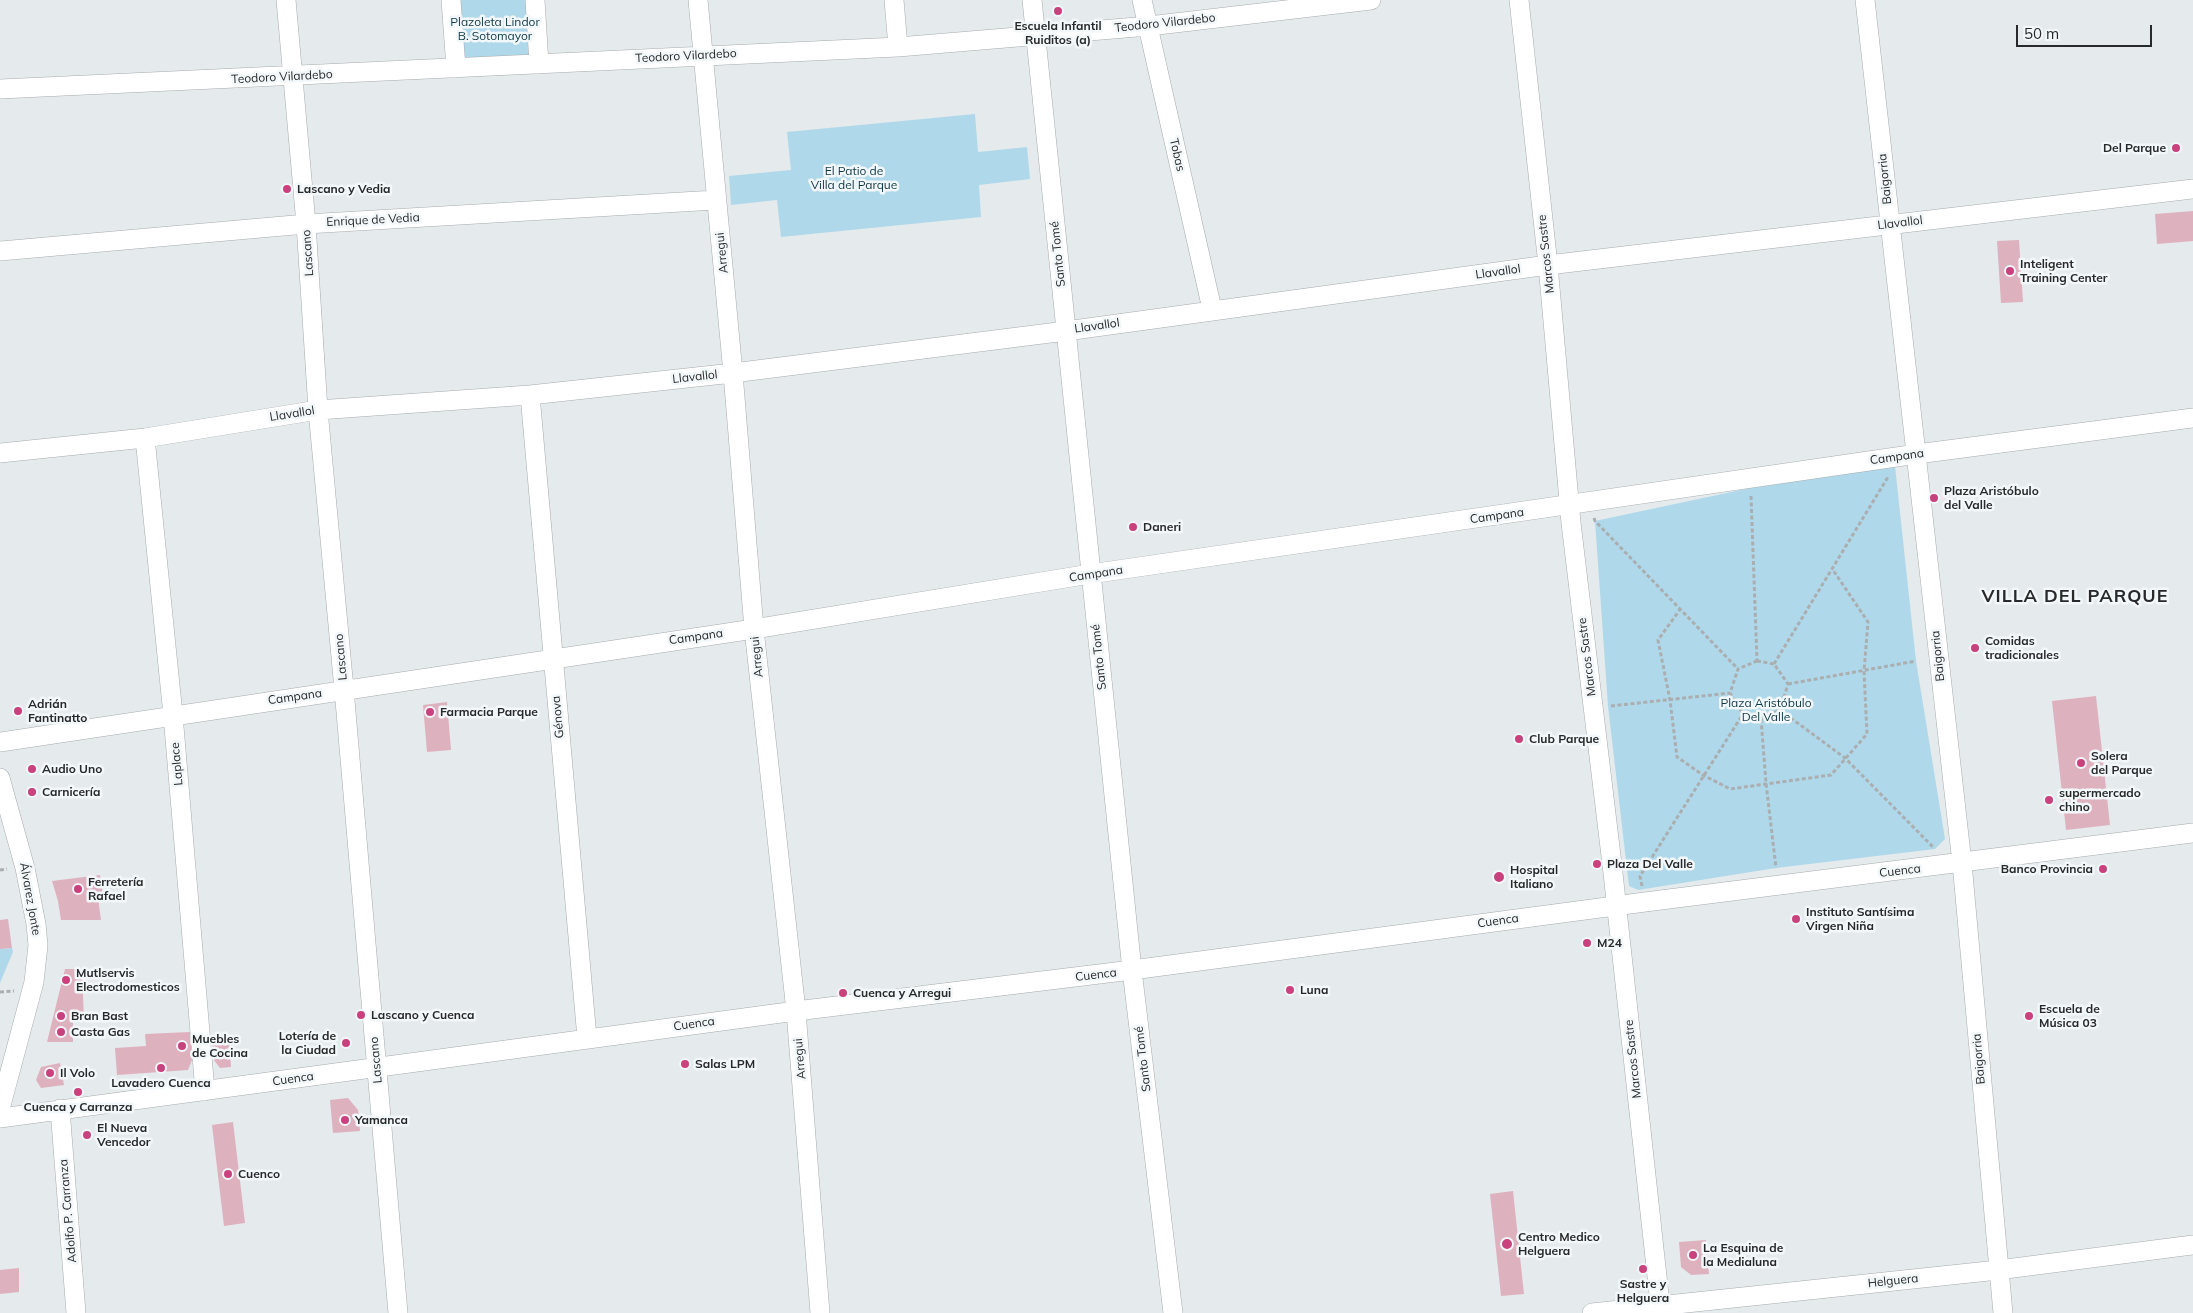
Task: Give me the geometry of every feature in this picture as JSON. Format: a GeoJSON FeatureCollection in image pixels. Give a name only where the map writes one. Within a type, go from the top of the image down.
{"type":"FeatureCollection","features":[{"type":"Feature","properties":{"kind":"street","name":"Lascano"},"geometry":{"type":"LineString","coordinates":[[286,0],[306,224],[318,410],[398,1313]]}},
{"type":"Feature","properties":{"kind":"street"},"geometry":{"type":"LineString","coordinates":[[451,0],[456,68]]}},
{"type":"Feature","properties":{"kind":"street"},"geometry":{"type":"LineString","coordinates":[[535,0],[539,64]]}},
{"type":"Feature","properties":{"kind":"street","name":"Arregui"},"geometry":{"type":"LineString","coordinates":[[698,0],[733,373],[754,628],[796,1011],[820,1313]]}},
{"type":"Feature","properties":{"kind":"street"},"geometry":{"type":"LineString","coordinates":[[894,0],[898,47]]}},
{"type":"Feature","properties":{"kind":"street","name":"Santo Tomé"},"geometry":{"type":"LineString","coordinates":[[1032,0],[1132,970],[1173,1313]]}},
{"type":"Feature","properties":{"kind":"street","name":"Tobas"},"geometry":{"type":"LineString","coordinates":[[1142,0],[1212,310]]}},
{"type":"Feature","properties":{"kind":"street","name":"Teodoro Vilardebo"},"geometry":{"type":"LineString","coordinates":[[0,89],[898,47],[1149,26],[1371,0]]}},
{"type":"Feature","properties":{"kind":"street","name":"Marcos Sastre"},"geometry":{"type":"LineString","coordinates":[[1519,0],[1548,265],[1569,506],[1661,1309]]}},
{"type":"Feature","properties":{"kind":"street","name":"Baigorria"},"geometry":{"type":"LineString","coordinates":[[1865,0],[1960,854],[2003,1313]]}},
{"type":"Feature","properties":{"kind":"street","name":"Llavallol"},"geometry":{"type":"LineString","coordinates":[[0,453],[145,438],[318,410],[530,395],[733,373],[1066,331],[1548,265],[2193,189]]}},
{"type":"Feature","properties":{"kind":"street","name":"Enrique de Vedia"},"geometry":{"type":"LineString","coordinates":[[0,251],[306,224],[716,200]]}},
{"type":"Feature","properties":{"kind":"street","name":"Génova"},"geometry":{"type":"LineString","coordinates":[[530,395],[587,1038]]}},
{"type":"Feature","properties":{"kind":"street","name":"Campana"},"geometry":{"type":"LineString","coordinates":[[0,742],[173,714],[754,628],[1090,574],[1569,506],[1916,454],[2193,418]]}},
{"type":"Feature","properties":{"kind":"street","name":"Laplace"},"geometry":{"type":"LineString","coordinates":[[145,438],[173,714],[205,1091]]}},
{"type":"Feature","properties":{"kind":"street","name":"Álvarez Jonte"},"geometry":{"type":"LineString","coordinates":[[0,778],[25,868],[36,924],[38,945],[37,966],[32,990],[0,1109]]}},
{"type":"Feature","properties":{"kind":"street","name":"Cuenca"},"geometry":{"type":"LineString","coordinates":[[0,1118],[587,1038],[1132,970],[1616,906],[1960,854],[2193,833]]}},
{"type":"Feature","properties":{"kind":"street","name":"Adolfo P. Carranza"},"geometry":{"type":"LineString","coordinates":[[60,1109],[76,1313]]}},
{"type":"Feature","properties":{"kind":"street","name":"Helguera"},"geometry":{"type":"LineString","coordinates":[[1592,1313],[1661,1309],[2193,1246]]}},
{"type":"Feature","properties":{"kind":"path"},"geometry":{"type":"LineString","coordinates":[[1774,664],[1890,474]]}},
{"type":"Feature","properties":{"kind":"path"},"geometry":{"type":"LineString","coordinates":[[1750,488],[1757,661]]}},
{"type":"Feature","properties":{"kind":"path"},"geometry":{"type":"LineString","coordinates":[[1593,502],[1595,521],[1738,669]]}},
{"type":"Feature","properties":{"kind":"path"},"geometry":{"type":"LineString","coordinates":[[1681,608],[1658,640],[1670,700],[1677,757],[1703,775],[1730,789],[1831,775],[1867,734],[1864,671],[1868,622],[1832,570]]}},
{"type":"Feature","properties":{"kind":"path"},"geometry":{"type":"LineString","coordinates":[[1730,693],[1738,669],[1757,661],[1774,664],[1788,684]]}},
{"type":"Feature","properties":{"kind":"path"},"geometry":{"type":"LineString","coordinates":[[1788,684],[1916,661]]}},
{"type":"Feature","properties":{"kind":"path"},"geometry":{"type":"LineString","coordinates":[[1730,693],[1743,714],[1761,720],[1780,710],[1788,684]]}},
{"type":"Feature","properties":{"kind":"path"},"geometry":{"type":"LineString","coordinates":[[1608,706],[1730,693]]}},
{"type":"Feature","properties":{"kind":"path"},"geometry":{"type":"LineString","coordinates":[[1780,710],[1846,758],[1935,849],[1960,854]]}},
{"type":"Feature","properties":{"kind":"path"},"geometry":{"type":"LineString","coordinates":[[1645,902],[1640,876],[1743,714]]}},
{"type":"Feature","properties":{"kind":"path"},"geometry":{"type":"LineString","coordinates":[[1761,720],[1776,868]]}},
{"type":"Feature","properties":{"kind":"green space","name":"Plazoleta Lindor B. Sotomayor"},"geometry":{"type":"Polygon","coordinates":[[[451,0],[535,0],[539,64],[456,68],[451,0]]]}},
{"type":"Feature","properties":{"kind":"green space","name":"El Patio de Villa del Parque"},"geometry":{"type":"Polygon","coordinates":[[[975,114],[978,152],[1027,147],[1030,179],[979,185],[981,217],[781,237],[777,200],[731,205],[729,176],[791,170],[787,132],[975,114]]]}},
{"type":"Feature","properties":{"kind":"green space","name":"Plaza Aristóbulo Del Valle"},"geometry":{"type":"Polygon","coordinates":[[[1895,466],[1916,661],[1945,839],[1935,849],[1776,868],[1638,890],[1629,886],[1608,706],[1595,521],[1750,488],[1895,466]]]}},
{"type":"Feature","properties":{"kind":"green space"},"geometry":{"type":"Polygon","coordinates":[[[12,948],[13,952],[0,983],[0,949],[12,948]]]}},
{"type":"Feature","properties":{"kind":"building"},"geometry":{"type":"Polygon","coordinates":[[[2193,211],[2193,241],[2157,244],[2155,214],[2193,211]]]}},
{"type":"Feature","properties":{"kind":"building","name":"Inteligent Training Center"},"geometry":{"type":"Polygon","coordinates":[[[2019,240],[2023,302],[2001,303],[1997,241],[2019,240]]]}},
{"type":"Feature","properties":{"kind":"building","name":"Solera del Parque"},"geometry":{"type":"Polygon","coordinates":[[[2096,696],[2110,825],[2066,830],[2052,701],[2096,696]]]}},
{"type":"Feature","properties":{"kind":"building"},"geometry":{"type":"Polygon","coordinates":[[[447,702],[451,750],[427,752],[423,705],[447,702]]]}},
{"type":"Feature","properties":{"kind":"building"},"geometry":{"type":"Polygon","coordinates":[[[100,875],[103,897],[98,898],[101,920],[61,920],[52,881],[100,875]]]}},
{"type":"Feature","properties":{"kind":"building"},"geometry":{"type":"Polygon","coordinates":[[[8,919],[12,948],[0,949],[0,920],[8,919]]]}},
{"type":"Feature","properties":{"kind":"building"},"geometry":{"type":"Polygon","coordinates":[[[65,969],[82,969],[84,1021],[73,1022],[73,1042],[47,1042],[65,969]]]}},
{"type":"Feature","properties":{"kind":"building"},"geometry":{"type":"Polygon","coordinates":[[[190,1032],[192,1060],[188,1070],[117,1075],[115,1048],[146,1046],[145,1034],[190,1032]]]}},
{"type":"Feature","properties":{"kind":"building"},"geometry":{"type":"Polygon","coordinates":[[[229,1035],[231,1067],[220,1068],[214,1060],[212,1037],[229,1035]]]}},
{"type":"Feature","properties":{"kind":"building","name":"Il Volo"},"geometry":{"type":"Polygon","coordinates":[[[60,1063],[64,1085],[41,1088],[36,1080],[41,1067],[60,1063]]]}},
{"type":"Feature","properties":{"kind":"building","name":"Yamanca"},"geometry":{"type":"Polygon","coordinates":[[[348,1098],[358,1110],[360,1131],[333,1133],[330,1100],[348,1098]]]}},
{"type":"Feature","properties":{"kind":"building","name":"Cuenco"},"geometry":{"type":"Polygon","coordinates":[[[233,1122],[245,1223],[224,1226],[212,1125],[233,1122]]]}},
{"type":"Feature","properties":{"kind":"building","name":"Centro Medico Helguera"},"geometry":{"type":"Polygon","coordinates":[[[1513,1191],[1524,1294],[1501,1296],[1490,1194],[1513,1191]]]}},
{"type":"Feature","properties":{"kind":"building","name":"La Esquina de la Medialuna"},"geometry":{"type":"Polygon","coordinates":[[[1706,1240],[1709,1274],[1691,1275],[1681,1267],[1679,1242],[1706,1240]]]}},
{"type":"Feature","properties":{"kind":"building"},"geometry":{"type":"Polygon","coordinates":[[[19,1268],[19,1292],[0,1294],[0,1270],[19,1268]]]}},
{"type":"Feature","properties":{"kind":"place","name":"Escuela Infantil Ruiditos (a)"},"geometry":{"type":"Point","coordinates":[1058,11]}},
{"type":"Feature","properties":{"kind":"place","name":"Del Parque"},"geometry":{"type":"Point","coordinates":[2176,148]}},
{"type":"Feature","properties":{"kind":"place","name":"Lascano y Vedia"},"geometry":{"type":"Point","coordinates":[287,189]}},
{"type":"Feature","properties":{"kind":"place","name":"Inteligent Training Center"},"geometry":{"type":"Point","coordinates":[2010,271]}},
{"type":"Feature","properties":{"kind":"place","name":"Plaza Aristóbulo del Valle"},"geometry":{"type":"Point","coordinates":[1934,498]}},
{"type":"Feature","properties":{"kind":"place","name":"Daneri"},"geometry":{"type":"Point","coordinates":[1133,527]}},
{"type":"Feature","properties":{"kind":"place","name":"Comidas tradicionales"},"geometry":{"type":"Point","coordinates":[1975,648]}},
{"type":"Feature","properties":{"kind":"place","name":"Adrián Fantinatto"},"geometry":{"type":"Point","coordinates":[18,711]}},
{"type":"Feature","properties":{"kind":"place","name":"Farmacia Parque"},"geometry":{"type":"Point","coordinates":[430,712]}},
{"type":"Feature","properties":{"kind":"place","name":"Club Parque"},"geometry":{"type":"Point","coordinates":[1519,739]}},
{"type":"Feature","properties":{"kind":"place","name":"Solera del Parque"},"geometry":{"type":"Point","coordinates":[2081,763]}},
{"type":"Feature","properties":{"kind":"place","name":"Audio Uno"},"geometry":{"type":"Point","coordinates":[32,769]}},
{"type":"Feature","properties":{"kind":"place","name":"Carnicería"},"geometry":{"type":"Point","coordinates":[32,792]}},
{"type":"Feature","properties":{"kind":"place","name":"supermercado chino"},"geometry":{"type":"Point","coordinates":[2049,800]}},
{"type":"Feature","properties":{"kind":"place","name":"Plaza Del Valle"},"geometry":{"type":"Point","coordinates":[1597,864]}},
{"type":"Feature","properties":{"kind":"place","name":"Banco Provincia"},"geometry":{"type":"Point","coordinates":[2103,869]}},
{"type":"Feature","properties":{"kind":"place","name":"Hospital Italiano"},"geometry":{"type":"Point","coordinates":[1499,877]}},
{"type":"Feature","properties":{"kind":"place","name":"Ferretería Rafael"},"geometry":{"type":"Point","coordinates":[78,889]}},
{"type":"Feature","properties":{"kind":"place","name":"Instituto Santísima Virgen Niña"},"geometry":{"type":"Point","coordinates":[1796,919]}},
{"type":"Feature","properties":{"kind":"place","name":"M24"},"geometry":{"type":"Point","coordinates":[1587,943]}},
{"type":"Feature","properties":{"kind":"place","name":"Mutlservis Electrodomesticos"},"geometry":{"type":"Point","coordinates":[66,980]}},
{"type":"Feature","properties":{"kind":"place","name":"Luna"},"geometry":{"type":"Point","coordinates":[1290,990]}},
{"type":"Feature","properties":{"kind":"place","name":"Cuenca y Arregui"},"geometry":{"type":"Point","coordinates":[843,993]}},
{"type":"Feature","properties":{"kind":"place","name":"Lascano y Cuenca"},"geometry":{"type":"Point","coordinates":[361,1015]}},
{"type":"Feature","properties":{"kind":"place","name":"Bran Bast"},"geometry":{"type":"Point","coordinates":[61,1016]}},
{"type":"Feature","properties":{"kind":"place","name":"Escuela de Música 03"},"geometry":{"type":"Point","coordinates":[2029,1016]}},
{"type":"Feature","properties":{"kind":"place","name":"Casta Gas"},"geometry":{"type":"Point","coordinates":[61,1032]}},
{"type":"Feature","properties":{"kind":"place","name":"Lotería de la Ciudad"},"geometry":{"type":"Point","coordinates":[346,1043]}},
{"type":"Feature","properties":{"kind":"place","name":"Muebles de Cocina"},"geometry":{"type":"Point","coordinates":[182,1046]}},
{"type":"Feature","properties":{"kind":"place","name":"Salas LPM"},"geometry":{"type":"Point","coordinates":[685,1064]}},
{"type":"Feature","properties":{"kind":"place","name":"Lavadero Cuenca"},"geometry":{"type":"Point","coordinates":[161,1068]}},
{"type":"Feature","properties":{"kind":"place","name":"Il Volo"},"geometry":{"type":"Point","coordinates":[50,1073]}},
{"type":"Feature","properties":{"kind":"place","name":"Cuenca y Carranza"},"geometry":{"type":"Point","coordinates":[78,1092]}},
{"type":"Feature","properties":{"kind":"place","name":"Yamanca"},"geometry":{"type":"Point","coordinates":[345,1120]}},
{"type":"Feature","properties":{"kind":"place","name":"El Nueva Vencedor"},"geometry":{"type":"Point","coordinates":[87,1135]}},
{"type":"Feature","properties":{"kind":"place","name":"Cuenco"},"geometry":{"type":"Point","coordinates":[228,1174]}},
{"type":"Feature","properties":{"kind":"place","name":"Centro Medico Helguera"},"geometry":{"type":"Point","coordinates":[1507,1244]}},
{"type":"Feature","properties":{"kind":"place","name":"La Esquina de la Medialuna"},"geometry":{"type":"Point","coordinates":[1693,1255]}},
{"type":"Feature","properties":{"kind":"place","name":"Sastre y Helguera"},"geometry":{"type":"Point","coordinates":[1643,1269]}},
{"type":"Feature","properties":{"kind":"district","name":"VILLA DEL PARQUE"},"geometry":{"type":"Point","coordinates":[2075,597]}}]}
